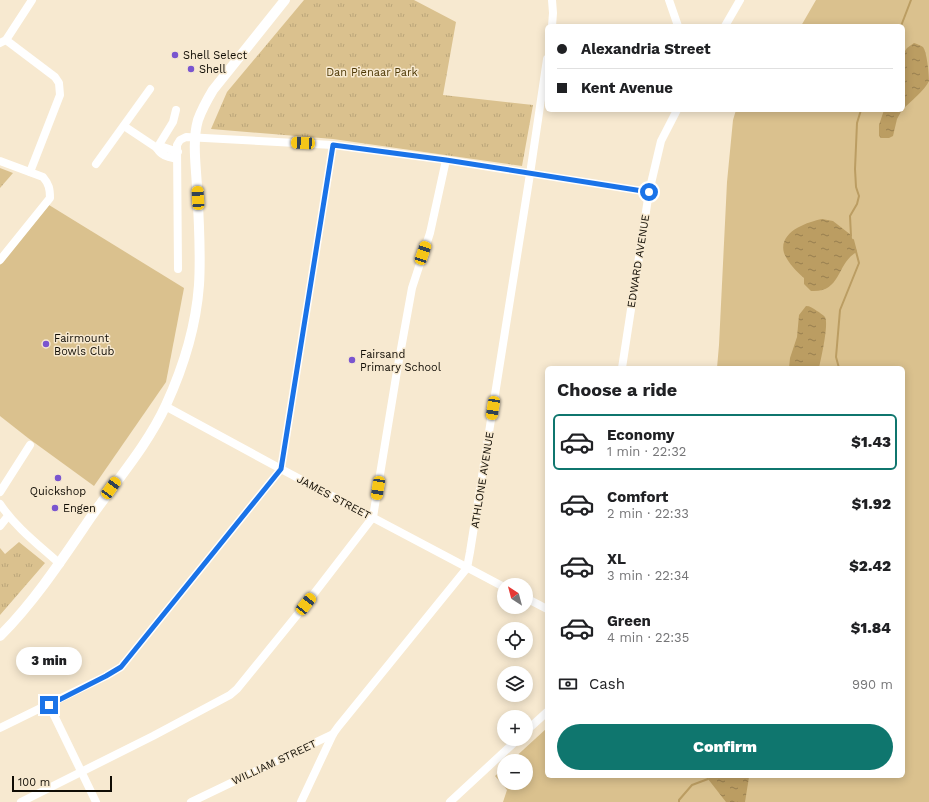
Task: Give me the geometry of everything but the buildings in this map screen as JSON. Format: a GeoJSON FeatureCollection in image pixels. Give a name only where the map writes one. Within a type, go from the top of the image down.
{"type":"FeatureCollection","features":[{"type":"Feature","properties":{"kind":"main road"},"geometry":{"type":"LineString","coordinates":[[0,636],[60,561],[138,451],[166,406],[184,358],[196,309],[199,285],[200,243],[195,152],[198,121],[213,90],[285,0]]}},
{"type":"Feature","properties":{"kind":"main road"},"geometry":{"type":"LineString","coordinates":[[0,628],[60,561]]}},
{"type":"Feature","properties":{"kind":"street"},"geometry":{"type":"LineString","coordinates":[[30,172],[60,95],[60,88],[55,77],[3,41],[32,0]]}},
{"type":"Feature","properties":{"kind":"street"},"geometry":{"type":"LineString","coordinates":[[552,0],[552,24]]}},
{"type":"Feature","properties":{"kind":"street"},"geometry":{"type":"LineString","coordinates":[[669,0],[677,24]]}},
{"type":"Feature","properties":{"kind":"street"},"geometry":{"type":"LineString","coordinates":[[726,24],[740,0]]}},
{"type":"Feature","properties":{"kind":"street","name":"ATHLONE AVENUE"},"geometry":{"type":"LineString","coordinates":[[301,802],[333,734],[467,568],[545,73]]}},
{"type":"Feature","properties":{"kind":"street"},"geometry":{"type":"LineString","coordinates":[[96,164],[150,89]]}},
{"type":"Feature","properties":{"kind":"street"},"geometry":{"type":"LineString","coordinates":[[157,148],[169,129],[176,110]]}},
{"type":"Feature","properties":{"kind":"street","name":"EDWARD AVENUE"},"geometry":{"type":"LineString","coordinates":[[622,366],[649,192],[661,141],[676,112]]}},
{"type":"Feature","properties":{"kind":"street"},"geometry":{"type":"LineString","coordinates":[[124,126],[157,148],[159,153],[165,156],[177,156]]}},
{"type":"Feature","properties":{"kind":"street"},"geometry":{"type":"LineString","coordinates":[[178,269],[177,145],[180,140],[186,137],[333,145],[446,160],[649,192]]}},
{"type":"Feature","properties":{"kind":"street"},"geometry":{"type":"LineString","coordinates":[[0,728],[49,705],[121,667],[281,469],[333,145]]}},
{"type":"Feature","properties":{"kind":"street"},"geometry":{"type":"LineString","coordinates":[[20,802],[135,746],[223,700],[237,689],[373,518],[412,288],[430,233],[446,160]]}},
{"type":"Feature","properties":{"kind":"street"},"geometry":{"type":"LineString","coordinates":[[0,161],[43,177],[50,188],[50,198],[0,260]]}},
{"type":"Feature","properties":{"kind":"street","name":"JAMES STREET"},"geometry":{"type":"LineString","coordinates":[[166,406],[281,469],[497,583]]}},
{"type":"Feature","properties":{"kind":"street"},"geometry":{"type":"LineString","coordinates":[[0,492],[30,445]]}},
{"type":"Feature","properties":{"kind":"street"},"geometry":{"type":"LineString","coordinates":[[0,504],[8,516],[60,561]]}},
{"type":"Feature","properties":{"kind":"street"},"geometry":{"type":"LineString","coordinates":[[0,526],[8,516]]}},
{"type":"Feature","properties":{"kind":"street"},"geometry":{"type":"LineString","coordinates":[[533,602],[545,608]]}},
{"type":"Feature","properties":{"kind":"street"},"geometry":{"type":"LineString","coordinates":[[49,705],[96,802]]}},
{"type":"Feature","properties":{"kind":"street"},"geometry":{"type":"LineString","coordinates":[[533,725],[545,714]]}},
{"type":"Feature","properties":{"kind":"street","name":"WILLIAM STREET"},"geometry":{"type":"LineString","coordinates":[[191,802],[333,734]]}},
{"type":"Feature","properties":{"kind":"street"},"geometry":{"type":"LineString","coordinates":[[450,802],[510,746]]}},
{"type":"Feature","properties":{"kind":"green space","name":"Dan Pienaar Park"},"geometry":{"type":"Polygon","coordinates":[[[304,0],[414,0],[456,22],[443,95],[533,105],[522,166],[333,139],[211,129],[227,92],[304,0]]]}},
{"type":"Feature","properties":{"kind":"green space"},"geometry":{"type":"Polygon","coordinates":[[[816,0],[929,0],[929,802],[503,802],[507,790],[533,790],[533,754],[519,754],[527,746],[533,746],[533,741],[545,730],[545,778],[905,778],[905,366],[717,366],[727,182],[733,120],[735,112],[905,112],[905,24],[802,24],[816,0]]]}},
{"type":"Feature","properties":{"kind":"green space"},"geometry":{"type":"Polygon","coordinates":[[[0,168],[13,173],[0,188],[0,168]]]}},
{"type":"Feature","properties":{"kind":"green space"},"geometry":{"type":"Polygon","coordinates":[[[49,205],[184,288],[166,382],[94,486],[0,416],[0,265],[49,205]]]}},
{"type":"Feature","properties":{"kind":"green space"},"geometry":{"type":"Polygon","coordinates":[[[19,542],[45,563],[0,615],[0,548],[5,554],[19,542]]]}},
{"type":"Feature","properties":{"kind":"water"},"geometry":{"type":"Polygon","coordinates":[[[914,43],[923,47],[928,63],[929,81],[921,92],[905,107],[905,51],[914,43]]]}},
{"type":"Feature","properties":{"kind":"water"},"geometry":{"type":"Polygon","coordinates":[[[883,112],[901,112],[897,119],[893,136],[889,138],[881,138],[879,136],[879,125],[883,112]]]}},
{"type":"Feature","properties":{"kind":"water"},"geometry":{"type":"Polygon","coordinates":[[[822,219],[833,221],[851,235],[857,252],[845,263],[834,282],[821,290],[811,291],[804,284],[804,278],[795,270],[788,260],[784,253],[783,246],[785,239],[795,229],[822,219]]]}},
{"type":"Feature","properties":{"kind":"water"},"geometry":{"type":"Polygon","coordinates":[[[806,306],[809,306],[825,317],[826,327],[819,366],[789,366],[790,358],[797,337],[799,315],[806,306]]]}},
{"type":"Feature","properties":{"kind":"water"},"geometry":{"type":"Polygon","coordinates":[[[749,778],[745,802],[726,802],[708,779],[749,778]]]}},
{"type":"Feature","properties":{"kind":"waterway"},"geometry":{"type":"LineString","coordinates":[[902,24],[911,0]]}},
{"type":"Feature","properties":{"kind":"waterway"},"geometry":{"type":"LineString","coordinates":[[851,236],[850,216],[857,204],[859,196],[856,187],[855,169],[857,123],[860,112]]}},
{"type":"Feature","properties":{"kind":"waterway"},"geometry":{"type":"LineString","coordinates":[[838,366],[836,357],[840,310],[859,263],[853,240]]}},
{"type":"Feature","properties":{"kind":"waterway"},"geometry":{"type":"LineString","coordinates":[[679,802],[679,800],[692,785],[708,779]]}},
{"type":"Feature","properties":{"kind":"place","name":"Shell Select"},"geometry":{"type":"Point","coordinates":[175,55]}},
{"type":"Feature","properties":{"kind":"place","name":"Shell"},"geometry":{"type":"Point","coordinates":[191,69]}},
{"type":"Feature","properties":{"kind":"place","name":"Fairmount Bowls Club"},"geometry":{"type":"Point","coordinates":[46,344]}},
{"type":"Feature","properties":{"kind":"place","name":"Fairsand Primary School"},"geometry":{"type":"Point","coordinates":[352,360]}},
{"type":"Feature","properties":{"kind":"place","name":"Quickshop"},"geometry":{"type":"Point","coordinates":[58,478]}},
{"type":"Feature","properties":{"kind":"place","name":"Engen"},"geometry":{"type":"Point","coordinates":[55,508]}},
{"type":"Feature","properties":{"kind":"route"},"geometry":{"type":"LineString","coordinates":[[49,705],[121,667],[281,469],[333,145],[446,160],[649,192]]}}]}
